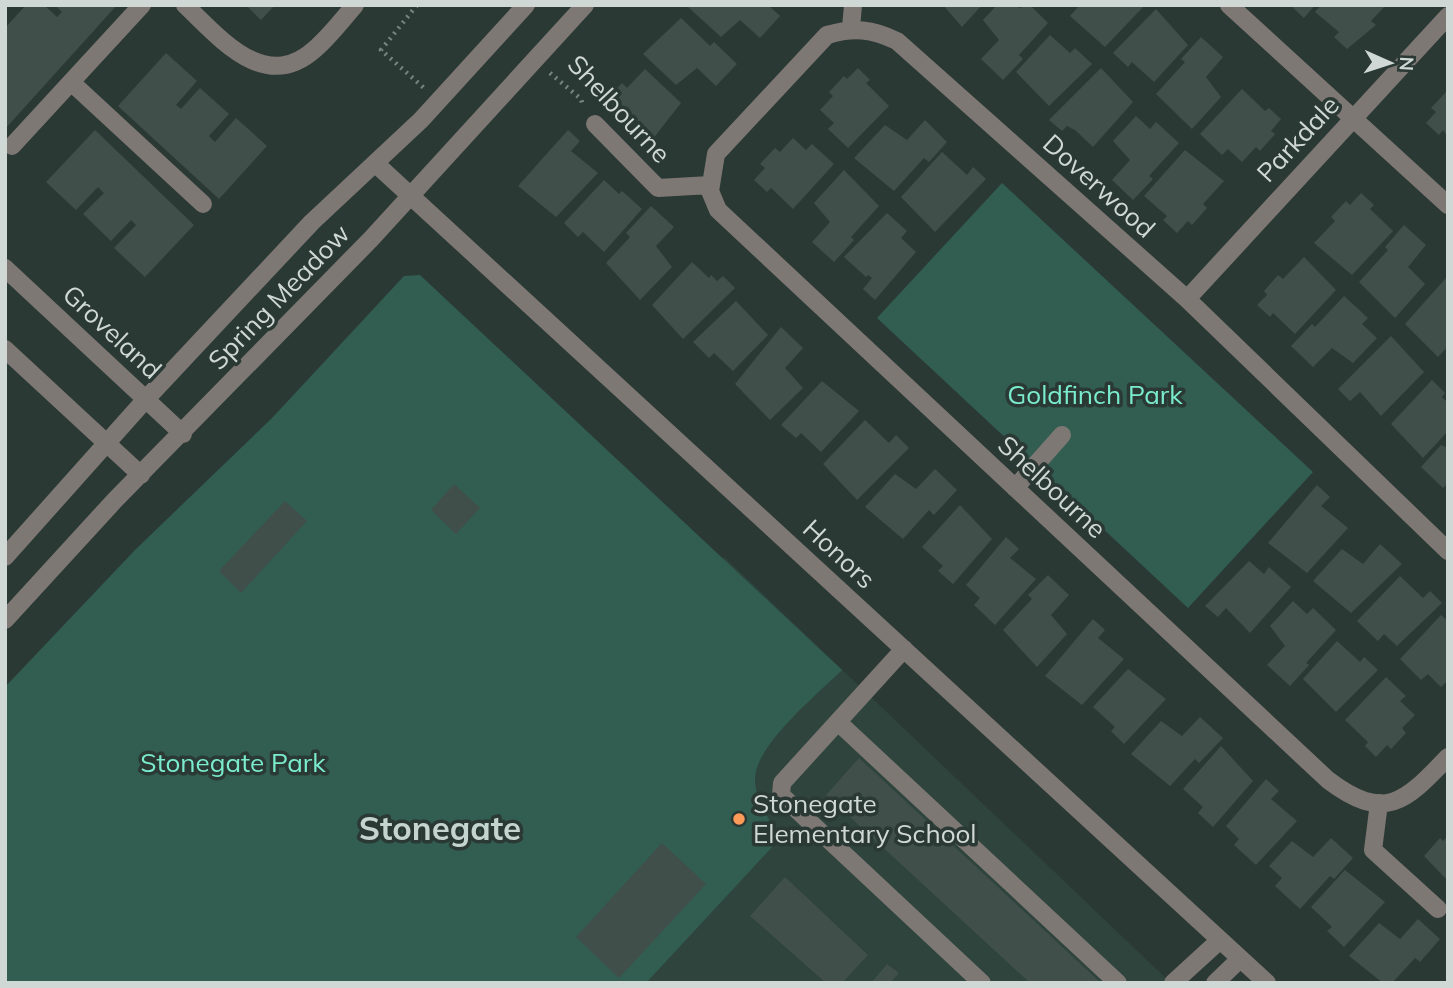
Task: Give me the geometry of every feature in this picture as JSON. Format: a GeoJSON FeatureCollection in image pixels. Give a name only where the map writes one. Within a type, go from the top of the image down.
{"type":"FeatureCollection","features":[{"type":"Feature","properties":{"kind":"street"},"geometry":{"type":"LineString","coordinates":[[12,146],[142,5]]}},
{"type":"Feature","properties":{"kind":"street"},"geometry":{"type":"LineString","coordinates":[[184,5],[234,52],[252,62],[275,66],[293,63],[314,51],[355,5]]}},
{"type":"Feature","properties":{"kind":"street","name":"Spring Meadow"},"geometry":{"type":"LineString","coordinates":[[5,556],[146,399],[312,222],[376,164],[526,5]]}},
{"type":"Feature","properties":{"kind":"street","name":"Spring Meadow"},"geometry":{"type":"LineString","coordinates":[[5,620],[411,195],[585,5]]}},
{"type":"Feature","properties":{"kind":"street"},"geometry":{"type":"LineString","coordinates":[[711,179],[716,154],[827,35],[850,28],[853,5]]}},
{"type":"Feature","properties":{"kind":"street"},"geometry":{"type":"LineString","coordinates":[[1230,5],[1448,205]]}},
{"type":"Feature","properties":{"kind":"street","name":"Parkdale"},"geometry":{"type":"LineString","coordinates":[[1187,299],[1448,16]]}},
{"type":"Feature","properties":{"kind":"street","name":"Doverwood"},"geometry":{"type":"LineString","coordinates":[[850,28],[878,32],[897,41],[1187,299],[1448,551]]}},
{"type":"Feature","properties":{"kind":"street"},"geometry":{"type":"LineString","coordinates":[[71,82],[203,204]]}},
{"type":"Feature","properties":{"kind":"street","name":"Shelbourne"},"geometry":{"type":"LineString","coordinates":[[595,124],[658,188],[711,179],[718,210],[1014,488],[1328,780],[1348,795],[1366,803],[1379,803]]}},
{"type":"Feature","properties":{"kind":"street","name":"Honors"},"geometry":{"type":"LineString","coordinates":[[376,164],[1267,983]]}},
{"type":"Feature","properties":{"kind":"street","name":"Groveland"},"geometry":{"type":"LineString","coordinates":[[5,268],[183,434]]}},
{"type":"Feature","properties":{"kind":"street"},"geometry":{"type":"LineString","coordinates":[[5,349],[141,475]]}},
{"type":"Feature","properties":{"kind":"street"},"geometry":{"type":"LineString","coordinates":[[1014,488],[1062,435]]}},
{"type":"Feature","properties":{"kind":"street"},"geometry":{"type":"LineString","coordinates":[[904,649],[782,783],[781,795],[982,983]]}},
{"type":"Feature","properties":{"kind":"street"},"geometry":{"type":"LineString","coordinates":[[839,723],[1118,983]]}},
{"type":"Feature","properties":{"kind":"street"},"geometry":{"type":"LineString","coordinates":[[1438,909],[1373,850],[1379,803],[1412,795],[1448,757]]}},
{"type":"Feature","properties":{"kind":"street"},"geometry":{"type":"LineString","coordinates":[[1173,983],[1220,940]]}},
{"type":"Feature","properties":{"kind":"street"},"geometry":{"type":"LineString","coordinates":[[1215,983],[1240,959]]}},
{"type":"Feature","properties":{"kind":"path"},"geometry":{"type":"LineString","coordinates":[[417,5],[382,50],[438,100]]}},
{"type":"Feature","properties":{"kind":"path","name":"Shelbourne"},"geometry":{"type":"LineString","coordinates":[[535,60],[581,99],[595,124]]}},
{"type":"Feature","properties":{"kind":"shaded area","name":"Stonegate Elementary School"},"geometry":{"type":"Polygon","coordinates":[[[724,557],[1171,983],[326,983],[724,557]]]}},
{"type":"Feature","properties":{"kind":"green space","name":"Goldfinch Park"},"geometry":{"type":"Polygon","coordinates":[[[1002,183],[1313,472],[1188,608],[877,318],[1002,183]]]}},
{"type":"Feature","properties":{"kind":"green space","name":"Stonegate Park"},"geometry":{"type":"Polygon","coordinates":[[[420,275],[842,670],[790,720],[765,751],[758,765],[755,779],[757,794],[778,834],[775,844],[646,983],[5,983],[5,687],[135,550],[273,417],[404,276],[420,275]]]}},
{"type":"Feature","properties":{"kind":"building"},"geometry":{"type":"Polygon","coordinates":[[[26,5],[44,5],[57,17],[62,12],[55,5],[117,5],[5,129],[5,28],[26,5]]]}},
{"type":"Feature","properties":{"kind":"building"},"geometry":{"type":"Polygon","coordinates":[[[246,5],[275,5],[261,20],[246,5]]]}},
{"type":"Feature","properties":{"kind":"building"},"geometry":{"type":"Polygon","coordinates":[[[768,5],[780,16],[760,38],[740,20],[721,37],[688,7],[768,5]]]}},
{"type":"Feature","properties":{"kind":"building"},"geometry":{"type":"Polygon","coordinates":[[[943,5],[982,5],[962,27],[943,5]]]}},
{"type":"Feature","properties":{"kind":"building"},"geometry":{"type":"Polygon","coordinates":[[[997,5],[1016,5],[1019,8],[1030,5],[1048,23],[1019,55],[1023,59],[1003,80],[981,59],[999,40],[983,20],[997,5]]]}},
{"type":"Feature","properties":{"kind":"building"},"geometry":{"type":"Polygon","coordinates":[[[1080,5],[1145,5],[1105,47],[1070,16],[1080,5]]]}},
{"type":"Feature","properties":{"kind":"building"},"geometry":{"type":"Polygon","coordinates":[[[1290,5],[1315,5],[1304,18],[1290,5]]]}},
{"type":"Feature","properties":{"kind":"building"},"geometry":{"type":"Polygon","coordinates":[[[1321,5],[1386,5],[1371,21],[1376,25],[1347,49],[1334,37],[1339,32],[1315,12],[1321,5]]]}},
{"type":"Feature","properties":{"kind":"building"},"geometry":{"type":"Polygon","coordinates":[[[1156,9],[1188,45],[1154,82],[1132,62],[1128,67],[1113,53],[1156,9]]]}},
{"type":"Feature","properties":{"kind":"building"},"geometry":{"type":"Polygon","coordinates":[[[681,18],[710,46],[714,42],[737,64],[716,86],[697,68],[676,85],[643,54],[681,18]]]}},
{"type":"Feature","properties":{"kind":"building"},"geometry":{"type":"Polygon","coordinates":[[[1050,35],[1070,53],[1075,48],[1092,64],[1049,106],[1016,72],[1050,35]]]}},
{"type":"Feature","properties":{"kind":"building"},"geometry":{"type":"Polygon","coordinates":[[[1201,37],[1223,57],[1206,77],[1221,97],[1192,129],[1156,94],[1185,62],[1181,59],[1201,37]]]}},
{"type":"Feature","properties":{"kind":"building"},"geometry":{"type":"Polygon","coordinates":[[[166,53],[197,81],[176,105],[181,109],[200,88],[229,114],[209,136],[215,142],[236,118],[267,146],[219,199],[118,106],[166,53]]]}},
{"type":"Feature","properties":{"kind":"building"},"geometry":{"type":"Polygon","coordinates":[[[858,68],[870,80],[866,83],[889,106],[848,148],[828,129],[834,123],[820,110],[833,96],[829,92],[844,76],[847,79],[858,68]]]}},
{"type":"Feature","properties":{"kind":"building"},"geometry":{"type":"Polygon","coordinates":[[[1101,68],[1133,102],[1093,147],[1075,130],[1067,126],[1062,131],[1049,120],[1101,68]]]}},
{"type":"Feature","properties":{"kind":"building"},"geometry":{"type":"Polygon","coordinates":[[[645,69],[681,103],[652,140],[606,100],[622,83],[627,88],[645,69]]]}},
{"type":"Feature","properties":{"kind":"building"},"geometry":{"type":"Polygon","coordinates":[[[1242,89],[1265,111],[1269,108],[1281,119],[1271,131],[1275,134],[1260,151],[1256,147],[1242,162],[1228,149],[1222,155],[1200,134],[1242,89]]]}},
{"type":"Feature","properties":{"kind":"building"},"geometry":{"type":"Polygon","coordinates":[[[1446,92],[1448,137],[1443,130],[1439,135],[1426,123],[1436,112],[1431,108],[1446,92]]]}},
{"type":"Feature","properties":{"kind":"building"},"geometry":{"type":"Polygon","coordinates":[[[1136,116],[1150,129],[1156,122],[1179,143],[1149,176],[1153,179],[1133,200],[1112,180],[1130,160],[1113,141],[1136,116]]]}},
{"type":"Feature","properties":{"kind":"building"},"geometry":{"type":"Polygon","coordinates":[[[925,120],[947,142],[929,162],[924,158],[894,191],[854,158],[885,125],[907,140],[925,120]]]}},
{"type":"Feature","properties":{"kind":"building"},"geometry":{"type":"Polygon","coordinates":[[[95,130],[194,225],[145,277],[114,248],[136,225],[131,220],[111,241],[83,214],[104,193],[98,187],[76,210],[46,182],[95,130]]]}},
{"type":"Feature","properties":{"kind":"building"},"geometry":{"type":"Polygon","coordinates":[[[568,130],[580,141],[571,151],[598,173],[556,217],[518,186],[568,130]]]}},
{"type":"Feature","properties":{"kind":"building"},"geometry":{"type":"Polygon","coordinates":[[[793,138],[806,150],[812,144],[834,164],[793,209],[771,188],[767,192],[754,180],[765,168],[760,164],[775,148],[780,152],[793,138]]]}},
{"type":"Feature","properties":{"kind":"building"},"geometry":{"type":"Polygon","coordinates":[[[1185,150],[1224,181],[1203,204],[1207,208],[1192,225],[1188,221],[1177,233],[1163,220],[1167,216],[1144,196],[1185,150]]]}},
{"type":"Feature","properties":{"kind":"building"},"geometry":{"type":"Polygon","coordinates":[[[942,152],[967,175],[973,167],[986,179],[935,232],[901,197],[942,152]]]}},
{"type":"Feature","properties":{"kind":"building"},"geometry":{"type":"Polygon","coordinates":[[[844,170],[879,206],[851,237],[854,240],[834,262],[812,242],[830,222],[814,203],[844,170]]]}},
{"type":"Feature","properties":{"kind":"building"},"geometry":{"type":"Polygon","coordinates":[[[604,180],[619,194],[622,191],[642,209],[604,252],[583,232],[578,237],[564,223],[604,180]]]}},
{"type":"Feature","properties":{"kind":"building"},"geometry":{"type":"Polygon","coordinates":[[[1361,193],[1374,205],[1370,209],[1393,231],[1352,275],[1314,243],[1335,221],[1331,217],[1346,201],[1350,205],[1361,193]]]}},
{"type":"Feature","properties":{"kind":"building"},"geometry":{"type":"Polygon","coordinates":[[[651,206],[674,227],[656,246],[672,267],[640,300],[606,263],[630,237],[626,233],[651,206]]]}},
{"type":"Feature","properties":{"kind":"building"},"geometry":{"type":"Polygon","coordinates":[[[887,213],[907,231],[901,238],[916,252],[875,300],[863,289],[872,278],[868,275],[866,277],[844,257],[887,213]]]}},
{"type":"Feature","properties":{"kind":"building"},"geometry":{"type":"Polygon","coordinates":[[[1404,225],[1426,245],[1408,267],[1425,284],[1395,318],[1359,282],[1388,250],[1385,247],[1404,225]]]}},
{"type":"Feature","properties":{"kind":"building"},"geometry":{"type":"Polygon","coordinates":[[[1304,257],[1336,290],[1295,334],[1273,313],[1270,317],[1257,305],[1267,295],[1264,291],[1278,275],[1283,279],[1304,257]]]}},
{"type":"Feature","properties":{"kind":"building"},"geometry":{"type":"Polygon","coordinates":[[[692,262],[709,278],[711,275],[717,281],[723,276],[735,288],[683,339],[652,305],[692,262]]]}},
{"type":"Feature","properties":{"kind":"building"},"geometry":{"type":"Polygon","coordinates":[[[1446,278],[1448,346],[1438,357],[1405,324],[1446,278]]]}},
{"type":"Feature","properties":{"kind":"building"},"geometry":{"type":"Polygon","coordinates":[[[1344,296],[1368,318],[1362,324],[1377,338],[1353,363],[1332,348],[1313,367],[1291,346],[1312,324],[1315,327],[1344,296]]]}},
{"type":"Feature","properties":{"kind":"building"},"geometry":{"type":"Polygon","coordinates":[[[736,301],[768,335],[733,371],[714,353],[709,358],[693,342],[736,301]]]}},
{"type":"Feature","properties":{"kind":"building"},"geometry":{"type":"Polygon","coordinates":[[[781,327],[803,348],[785,368],[803,388],[770,420],[735,384],[781,327]]]}},
{"type":"Feature","properties":{"kind":"building"},"geometry":{"type":"Polygon","coordinates":[[[1391,336],[1424,372],[1381,416],[1360,392],[1350,401],[1338,389],[1391,336]]]}},
{"type":"Feature","properties":{"kind":"building"},"geometry":{"type":"Polygon","coordinates":[[[1432,380],[1445,393],[1442,397],[1448,403],[1448,431],[1423,458],[1391,424],[1432,380]]]}},
{"type":"Feature","properties":{"kind":"building"},"geometry":{"type":"Polygon","coordinates":[[[822,381],[859,411],[821,452],[801,433],[796,438],[781,425],[822,381]]]}},
{"type":"Feature","properties":{"kind":"building"},"geometry":{"type":"Polygon","coordinates":[[[865,420],[889,443],[896,435],[909,448],[857,500],[823,464],[865,420]]]}},
{"type":"Feature","properties":{"kind":"building"},"geometry":{"type":"Polygon","coordinates":[[[1441,445],[1448,448],[1448,483],[1443,488],[1421,467],[1441,445]]]}},
{"type":"Feature","properties":{"kind":"building"},"geometry":{"type":"Polygon","coordinates":[[[935,469],[957,490],[934,515],[929,510],[903,539],[865,507],[895,474],[916,489],[935,469]]]}},
{"type":"Feature","properties":{"kind":"building"},"geometry":{"type":"Polygon","coordinates":[[[454,484],[480,508],[456,534],[431,510],[454,484]]]}},
{"type":"Feature","properties":{"kind":"building"},"geometry":{"type":"Polygon","coordinates":[[[1317,485],[1330,497],[1321,506],[1348,528],[1307,573],[1268,543],[1317,485]]]}},
{"type":"Feature","properties":{"kind":"building"},"geometry":{"type":"Polygon","coordinates":[[[285,501],[307,521],[241,593],[219,571],[285,501]]]}},
{"type":"Feature","properties":{"kind":"building"},"geometry":{"type":"Polygon","coordinates":[[[960,505],[992,539],[953,584],[938,571],[943,566],[922,547],[960,505]]]}},
{"type":"Feature","properties":{"kind":"building"},"geometry":{"type":"Polygon","coordinates":[[[1006,537],[1019,549],[1010,558],[1036,579],[995,625],[974,605],[980,598],[966,585],[1006,537]]]}},
{"type":"Feature","properties":{"kind":"building"},"geometry":{"type":"Polygon","coordinates":[[[1380,544],[1402,564],[1351,613],[1313,581],[1342,549],[1363,564],[1380,544]]]}},
{"type":"Feature","properties":{"kind":"building"},"geometry":{"type":"Polygon","coordinates":[[[1249,561],[1264,574],[1269,567],[1291,587],[1250,633],[1226,608],[1218,617],[1205,606],[1249,561]]]}},
{"type":"Feature","properties":{"kind":"building"},"geometry":{"type":"Polygon","coordinates":[[[1048,575],[1069,595],[1051,615],[1067,634],[1037,667],[1003,630],[1032,599],[1028,595],[1048,575]]]}},
{"type":"Feature","properties":{"kind":"building"},"geometry":{"type":"Polygon","coordinates":[[[1400,576],[1423,598],[1430,591],[1442,603],[1397,646],[1384,634],[1378,641],[1357,621],[1400,576]]]}},
{"type":"Feature","properties":{"kind":"building"},"geometry":{"type":"Polygon","coordinates":[[[1293,601],[1307,614],[1313,608],[1336,630],[1306,663],[1309,665],[1290,686],[1267,665],[1285,646],[1270,626],[1293,601]]]}},
{"type":"Feature","properties":{"kind":"building"},"geometry":{"type":"Polygon","coordinates":[[[1441,615],[1448,621],[1448,680],[1441,687],[1428,674],[1421,680],[1400,659],[1441,615]]]}},
{"type":"Feature","properties":{"kind":"building"},"geometry":{"type":"Polygon","coordinates":[[[1093,619],[1105,630],[1098,638],[1124,659],[1082,705],[1045,676],[1093,619]]]}},
{"type":"Feature","properties":{"kind":"building"},"geometry":{"type":"Polygon","coordinates":[[[1337,641],[1360,662],[1364,657],[1378,670],[1336,712],[1303,679],[1337,641]]]}},
{"type":"Feature","properties":{"kind":"building"},"geometry":{"type":"Polygon","coordinates":[[[1128,669],[1166,699],[1124,744],[1111,731],[1115,727],[1093,707],[1128,669]]]}},
{"type":"Feature","properties":{"kind":"building"},"geometry":{"type":"Polygon","coordinates":[[[1386,677],[1406,696],[1400,701],[1415,715],[1402,728],[1406,733],[1391,749],[1387,745],[1376,757],[1365,746],[1368,742],[1345,720],[1386,677]]]}},
{"type":"Feature","properties":{"kind":"building"},"geometry":{"type":"Polygon","coordinates":[[[1200,717],[1223,738],[1199,763],[1195,759],[1170,786],[1131,754],[1161,721],[1182,736],[1200,717]]]}},
{"type":"Feature","properties":{"kind":"building"},"geometry":{"type":"Polygon","coordinates":[[[1221,746],[1253,781],[1213,827],[1198,813],[1203,807],[1183,789],[1221,746]]]}},
{"type":"Feature","properties":{"kind":"building"},"geometry":{"type":"Polygon","coordinates":[[[859,758],[1101,983],[1030,983],[826,795],[859,758]]]}},
{"type":"Feature","properties":{"kind":"building"},"geometry":{"type":"Polygon","coordinates":[[[1266,779],[1279,791],[1271,799],[1297,821],[1256,865],[1234,845],[1239,839],[1226,826],[1266,779]]]}},
{"type":"Feature","properties":{"kind":"building"},"geometry":{"type":"Polygon","coordinates":[[[1448,836],[1448,881],[1424,856],[1440,838],[1443,841],[1448,836]]]}},
{"type":"Feature","properties":{"kind":"building"},"geometry":{"type":"Polygon","coordinates":[[[1331,838],[1353,858],[1334,879],[1330,876],[1300,909],[1275,886],[1282,878],[1269,866],[1292,841],[1313,857],[1331,838]]]}},
{"type":"Feature","properties":{"kind":"building"},"geometry":{"type":"Polygon","coordinates":[[[662,843],[706,884],[619,978],[576,937],[662,843]]]}},
{"type":"Feature","properties":{"kind":"building"},"geometry":{"type":"Polygon","coordinates":[[[1345,870],[1385,902],[1344,947],[1327,931],[1332,927],[1311,907],[1345,870]]]}},
{"type":"Feature","properties":{"kind":"building"},"geometry":{"type":"Polygon","coordinates":[[[785,877],[868,955],[842,983],[826,983],[750,916],[785,877]]]}},
{"type":"Feature","properties":{"kind":"building"},"geometry":{"type":"Polygon","coordinates":[[[1418,919],[1440,939],[1420,962],[1415,958],[1392,983],[1383,983],[1349,956],[1379,923],[1400,939],[1418,919]]]}},
{"type":"Feature","properties":{"kind":"building"},"geometry":{"type":"Polygon","coordinates":[[[887,964],[899,973],[890,983],[871,983],[887,964]]]}},
{"type":"Feature","properties":{"kind":"place","name":"Stonegate Elementary School"},"geometry":{"type":"Point","coordinates":[739,819]}},
{"type":"Feature","properties":{"kind":"district","name":"Stonegate"},"geometry":{"type":"Point","coordinates":[440,828]}}]}
